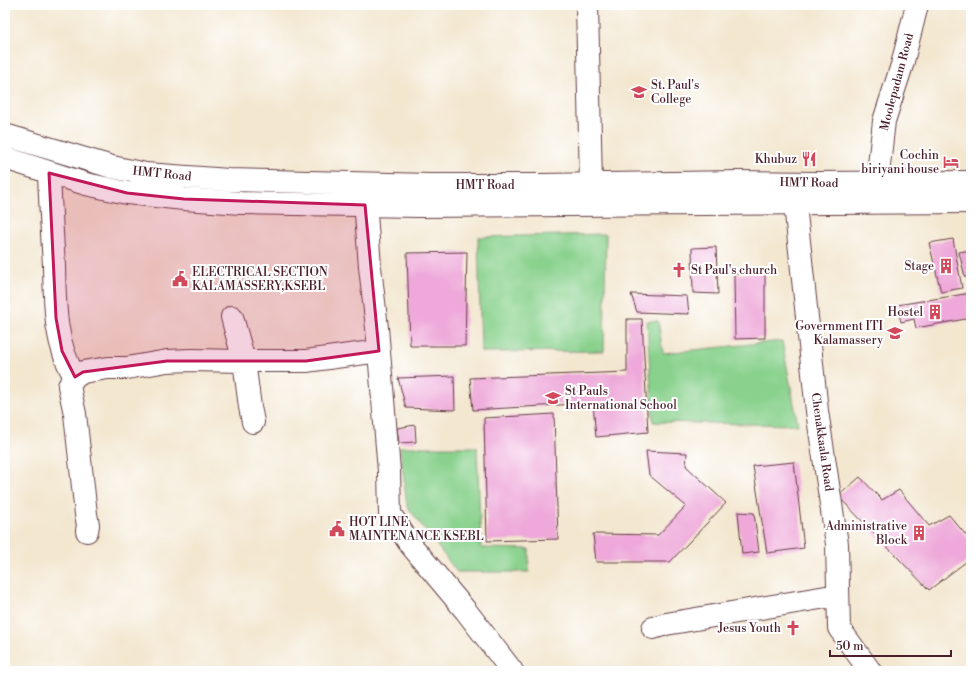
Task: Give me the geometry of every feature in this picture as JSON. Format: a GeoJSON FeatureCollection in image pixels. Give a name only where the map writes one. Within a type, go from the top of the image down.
{"type":"FeatureCollection","features":[{"type":"Feature","properties":{"kind":"street"},"geometry":{"type":"LineString","coordinates":[[587,5],[591,184]]}},
{"type":"Feature","properties":{"kind":"street","name":"Moolepadam Road"},"geometry":{"type":"LineString","coordinates":[[877,183],[884,121],[902,65],[917,5]]}},
{"type":"Feature","properties":{"kind":"street","name":"HMT Road"},"geometry":{"type":"LineString","coordinates":[[5,135],[112,167],[146,174],[229,180],[365,194],[419,206],[971,202]]}},
{"type":"Feature","properties":{"kind":"street","name":"HMT Road"},"geometry":{"type":"LineString","coordinates":[[5,158],[86,184],[127,193],[184,199],[265,204],[365,194],[430,185],[739,182],[971,182]]}},
{"type":"Feature","properties":{"kind":"street"},"geometry":{"type":"LineString","coordinates":[[49,173],[56,318],[62,351],[67,364],[75,377]]}},
{"type":"Feature","properties":{"kind":"street"},"geometry":{"type":"LineString","coordinates":[[735,204],[739,182]]}},
{"type":"Feature","properties":{"kind":"street"},"geometry":{"type":"LineString","coordinates":[[365,194],[370,267],[389,471],[390,514],[410,544],[466,611],[512,671]]}},
{"type":"Feature","properties":{"kind":"street","name":"Chenakkaala Road"},"geometry":{"type":"LineString","coordinates":[[795,204],[817,411],[836,544],[839,628],[870,671]]}},
{"type":"Feature","properties":{"kind":"street"},"geometry":{"type":"LineString","coordinates":[[232,317],[244,361],[253,422]]}},
{"type":"Feature","properties":{"kind":"street"},"geometry":{"type":"LineString","coordinates":[[87,531],[88,525],[75,414],[69,386],[75,377],[83,372],[108,368],[127,368],[167,361],[306,361],[379,351]]}},
{"type":"Feature","properties":{"kind":"street"},"geometry":{"type":"LineString","coordinates":[[653,628],[666,624],[838,595]]}},
{"type":"Feature","properties":{"kind":"highlighted area"},"geometry":{"type":"Polygon","coordinates":[[[49,173],[127,193],[184,199],[365,205],[379,351],[306,361],[167,361],[83,372],[75,377],[62,351],[56,318],[49,173]]]}},
{"type":"Feature","properties":{"kind":"green space"},"geometry":{"type":"Polygon","coordinates":[[[606,234],[604,351],[481,352],[478,237],[606,234]]]}},
{"type":"Feature","properties":{"kind":"green space"},"geometry":{"type":"Polygon","coordinates":[[[647,321],[658,321],[663,353],[782,341],[798,425],[653,422],[647,321]]]}},
{"type":"Feature","properties":{"kind":"green space"},"geometry":{"type":"Polygon","coordinates":[[[400,447],[477,447],[481,548],[529,549],[529,572],[457,572],[407,506],[400,447]]]}},
{"type":"Feature","properties":{"kind":"building","name":"Stage"},"geometry":{"type":"Polygon","coordinates":[[[953,239],[962,288],[941,292],[929,243],[953,239]]]}},
{"type":"Feature","properties":{"kind":"building"},"geometry":{"type":"Polygon","coordinates":[[[716,247],[718,294],[693,293],[692,248],[716,247]]]}},
{"type":"Feature","properties":{"kind":"building"},"geometry":{"type":"Polygon","coordinates":[[[971,250],[971,275],[965,277],[959,252],[971,250]]]}},
{"type":"Feature","properties":{"kind":"building"},"geometry":{"type":"Polygon","coordinates":[[[467,252],[465,346],[410,346],[407,253],[467,252]]]}},
{"type":"Feature","properties":{"kind":"building"},"geometry":{"type":"Polygon","coordinates":[[[765,273],[765,338],[735,339],[734,274],[765,273]]]}},
{"type":"Feature","properties":{"kind":"building","name":"Hostel"},"geometry":{"type":"Polygon","coordinates":[[[971,293],[971,318],[916,328],[914,319],[901,322],[897,305],[971,293]]]}},
{"type":"Feature","properties":{"kind":"building"},"geometry":{"type":"Polygon","coordinates":[[[631,294],[687,296],[689,314],[637,312],[631,294]]]}},
{"type":"Feature","properties":{"kind":"building"},"geometry":{"type":"Polygon","coordinates":[[[627,319],[642,319],[648,432],[596,437],[593,403],[473,410],[470,378],[627,372],[627,319]]]}},
{"type":"Feature","properties":{"kind":"building"},"geometry":{"type":"Polygon","coordinates":[[[454,376],[455,410],[406,408],[398,378],[454,376]]]}},
{"type":"Feature","properties":{"kind":"building"},"geometry":{"type":"Polygon","coordinates":[[[554,414],[558,539],[487,541],[484,418],[554,414]]]}},
{"type":"Feature","properties":{"kind":"building"},"geometry":{"type":"Polygon","coordinates":[[[415,425],[416,442],[399,443],[397,428],[415,425]]]}},
{"type":"Feature","properties":{"kind":"building"},"geometry":{"type":"Polygon","coordinates":[[[646,451],[687,453],[686,466],[726,503],[670,562],[596,562],[593,534],[658,535],[686,506],[649,475],[646,451]]]}},
{"type":"Feature","properties":{"kind":"building"},"geometry":{"type":"Polygon","coordinates":[[[794,462],[804,548],[767,553],[753,466],[794,462]]]}},
{"type":"Feature","properties":{"kind":"building","name":"Administrative Block"},"geometry":{"type":"Polygon","coordinates":[[[860,477],[882,500],[899,490],[929,526],[949,515],[971,541],[971,558],[929,590],[838,496],[860,477]]]}},
{"type":"Feature","properties":{"kind":"building"},"geometry":{"type":"Polygon","coordinates":[[[738,512],[754,513],[759,552],[742,554],[738,512]]]}},
{"type":"Feature","properties":{"kind":"place","name":"St. Paul's College"},"geometry":{"type":"Point","coordinates":[639,92]}},
{"type":"Feature","properties":{"kind":"place","name":"Khubuz"},"geometry":{"type":"Point","coordinates":[809,159]}},
{"type":"Feature","properties":{"kind":"place","name":"Cochin biriyani house"},"geometry":{"type":"Point","coordinates":[951,162]}},
{"type":"Feature","properties":{"kind":"place","name":"Stage"},"geometry":{"type":"Point","coordinates":[946,266]}},
{"type":"Feature","properties":{"kind":"place","name":"St Paul's church"},"geometry":{"type":"Point","coordinates":[679,270]}},
{"type":"Feature","properties":{"kind":"place","name":"ELECTRICAL SECTION KALAMASSERY,KSEBL"},"geometry":{"type":"Point","coordinates":[180,279]}},
{"type":"Feature","properties":{"kind":"place","name":"Hostel"},"geometry":{"type":"Point","coordinates":[935,312]}},
{"type":"Feature","properties":{"kind":"place","name":"Government ITI Kalamassery"},"geometry":{"type":"Point","coordinates":[895,333]}},
{"type":"Feature","properties":{"kind":"place","name":"St Pauls International School"},"geometry":{"type":"Point","coordinates":[553,398]}},
{"type":"Feature","properties":{"kind":"place","name":"HOT LINE MAINTENANCE KSEBL"},"geometry":{"type":"Point","coordinates":[337,529]}},
{"type":"Feature","properties":{"kind":"place","name":"Administrative Block"},"geometry":{"type":"Point","coordinates":[919,533]}},
{"type":"Feature","properties":{"kind":"place","name":"Jesus Youth"},"geometry":{"type":"Point","coordinates":[793,628]}}]}
